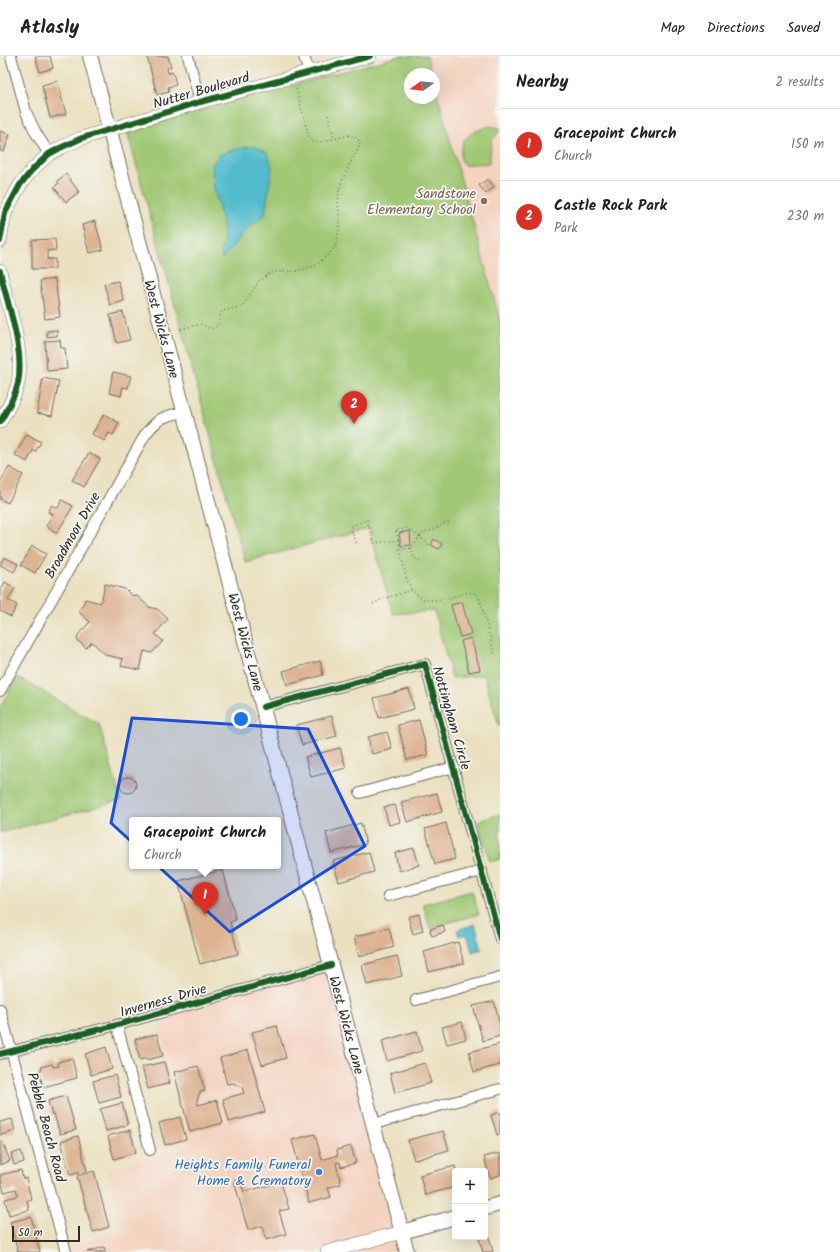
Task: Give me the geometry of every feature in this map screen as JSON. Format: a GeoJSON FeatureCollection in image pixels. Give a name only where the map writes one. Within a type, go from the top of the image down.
{"type":"FeatureCollection","features":[{"type":"Feature","properties":{"kind":"main road","name":"West Wicks Lane"},"geometry":{"type":"LineString","coordinates":[[90,56],[408,1252]]}},
{"type":"Feature","properties":{"kind":"main road"},"geometry":{"type":"LineString","coordinates":[[488,1207],[500,1204]]}},
{"type":"Feature","properties":{"kind":"main road"},"geometry":{"type":"LineString","coordinates":[[402,1232],[452,1218]]}},
{"type":"Feature","properties":{"kind":"street"},"geometry":{"type":"LineString","coordinates":[[12,56],[26,112],[36,133],[49,154]]}},
{"type":"Feature","properties":{"kind":"street"},"geometry":{"type":"LineString","coordinates":[[188,56],[200,102]]}},
{"type":"Feature","properties":{"kind":"street"},"geometry":{"type":"LineString","coordinates":[[304,56],[309,73]]}},
{"type":"Feature","properties":{"kind":"street","name":"Nutter Boulevard"},"geometry":{"type":"LineString","coordinates":[[0,241],[6,213],[20,185],[32,170],[49,154],[82,138],[109,129],[200,102],[370,56]]}},
{"type":"Feature","properties":{"kind":"street"},"geometry":{"type":"LineString","coordinates":[[0,271],[4,292],[17,339],[19,368],[18,383],[14,396],[0,422]]}},
{"type":"Feature","properties":{"kind":"street","name":"Broadmoor Drive"},"geometry":{"type":"LineString","coordinates":[[0,690],[145,435],[154,422],[164,416],[184,412]]}},
{"type":"Feature","properties":{"kind":"street","name":"Nottingham Circle"},"geometry":{"type":"LineString","coordinates":[[263,707],[425,664],[500,940]]}},
{"type":"Feature","properties":{"kind":"street"},"geometry":{"type":"LineString","coordinates":[[360,793],[454,767]]}},
{"type":"Feature","properties":{"kind":"street"},"geometry":{"type":"LineString","coordinates":[[388,896],[482,871]]}},
{"type":"Feature","properties":{"kind":"street","name":"Inverness Drive"},"geometry":{"type":"LineString","coordinates":[[0,1054],[117,1026],[331,965]]}},
{"type":"Feature","properties":{"kind":"street"},"geometry":{"type":"LineString","coordinates":[[416,1000],[500,977]]}},
{"type":"Feature","properties":{"kind":"street","name":"Pebble Beach Road"},"geometry":{"type":"LineString","coordinates":[[0,1008],[66,1252]]}},
{"type":"Feature","properties":{"kind":"street"},"geometry":{"type":"LineString","coordinates":[[117,1026],[150,1150]]}},
{"type":"Feature","properties":{"kind":"street"},"geometry":{"type":"LineString","coordinates":[[374,1124],[500,1089]]}},
{"type":"Feature","properties":{"kind":"street"},"geometry":{"type":"LineString","coordinates":[[327,1252],[402,1232]]}},
{"type":"Feature","properties":{"kind":"path"},"geometry":{"type":"LineString","coordinates":[[181,329],[201,324],[213,329],[218,325],[222,311],[239,307],[244,304],[259,281],[269,274],[274,272],[296,271],[308,268],[320,262],[333,250],[336,245],[340,226],[338,204],[340,190],[349,164],[360,145],[360,142],[357,138],[350,135],[315,143],[310,140],[293,77]]}},
{"type":"Feature","properties":{"kind":"path"},"geometry":{"type":"LineString","coordinates":[[328,116],[334,138]]}},
{"type":"Feature","properties":{"kind":"path"},"geometry":{"type":"LineString","coordinates":[[356,544],[350,526],[367,520],[374,544],[398,540]]}},
{"type":"Feature","properties":{"kind":"path"},"geometry":{"type":"LineString","coordinates":[[400,550],[411,548],[419,536],[423,533],[445,523],[451,522]]}},
{"type":"Feature","properties":{"kind":"path"},"geometry":{"type":"LineString","coordinates":[[429,547],[428,543],[407,528],[396,530],[406,576],[412,590],[422,599],[430,600],[446,599],[468,592],[475,593],[480,600],[495,656]]}},
{"type":"Feature","properties":{"kind":"path"},"geometry":{"type":"LineString","coordinates":[[411,548],[414,558],[423,562]]}},
{"type":"Feature","properties":{"kind":"path"},"geometry":{"type":"LineString","coordinates":[[372,604],[382,599],[412,590]]}},
{"type":"Feature","properties":{"kind":"highlighted area"},"geometry":{"type":"Polygon","coordinates":[[[132,718],[308,729],[365,846],[230,932],[111,823],[132,718]]]}},
{"type":"Feature","properties":{"kind":"shaded area","name":"Sandstone Elementary School"},"geometry":{"type":"Polygon","coordinates":[[[427,56],[500,56],[500,320],[440,104],[440,68],[430,68],[427,56]]]}},
{"type":"Feature","properties":{"kind":"shaded area"},"geometry":{"type":"Polygon","coordinates":[[[331,965],[408,1252],[66,1252],[65,1247],[124,1231],[107,1169],[190,1147],[156,1014],[331,965]]]}},
{"type":"Feature","properties":{"kind":"green space"},"geometry":{"type":"Polygon","coordinates":[[[399,56],[427,56],[430,68],[404,68],[404,104],[440,104],[500,320],[499,727],[484,675],[452,678],[434,611],[393,614],[369,528],[245,562],[127,131],[399,56]]]}},
{"type":"Feature","properties":{"kind":"green space"},"geometry":{"type":"Polygon","coordinates":[[[490,126],[500,128],[500,131],[492,140],[489,163],[472,164],[466,166],[461,160],[461,150],[464,140],[473,132],[490,126]]]}},
{"type":"Feature","properties":{"kind":"green space"},"geometry":{"type":"Polygon","coordinates":[[[17,677],[99,724],[121,800],[0,833],[0,707],[17,677]]]}},
{"type":"Feature","properties":{"kind":"green space"},"geometry":{"type":"Polygon","coordinates":[[[500,814],[500,859],[490,862],[478,821],[500,814]]]}},
{"type":"Feature","properties":{"kind":"green space"},"geometry":{"type":"Polygon","coordinates":[[[472,891],[479,914],[430,928],[423,904],[472,891]]]}},
{"type":"Feature","properties":{"kind":"water"},"geometry":{"type":"Polygon","coordinates":[[[255,146],[267,153],[272,167],[265,215],[248,228],[222,259],[221,251],[224,243],[224,231],[214,187],[212,165],[220,154],[255,146]]]}},
{"type":"Feature","properties":{"kind":"water"},"geometry":{"type":"Polygon","coordinates":[[[475,924],[482,949],[472,952],[467,934],[459,936],[457,930],[475,924]]]}},
{"type":"Feature","properties":{"kind":"building"},"geometry":{"type":"Polygon","coordinates":[[[35,56],[50,56],[53,68],[40,72],[35,56]]]}},
{"type":"Feature","properties":{"kind":"building"},"geometry":{"type":"Polygon","coordinates":[[[147,56],[168,56],[171,67],[167,68],[168,73],[173,72],[176,85],[168,87],[169,92],[157,95],[147,56]]]}},
{"type":"Feature","properties":{"kind":"building"},"geometry":{"type":"Polygon","coordinates":[[[57,81],[66,114],[50,118],[42,85],[57,81]]]}},
{"type":"Feature","properties":{"kind":"building"},"geometry":{"type":"Polygon","coordinates":[[[0,131],[10,134],[4,152],[0,151],[0,131]]]}},
{"type":"Feature","properties":{"kind":"building"},"geometry":{"type":"Polygon","coordinates":[[[66,174],[79,192],[66,202],[54,187],[59,183],[57,181],[66,174]]]}},
{"type":"Feature","properties":{"kind":"building"},"geometry":{"type":"Polygon","coordinates":[[[488,179],[494,187],[486,194],[479,185],[488,179]]]}},
{"type":"Feature","properties":{"kind":"building"},"geometry":{"type":"Polygon","coordinates":[[[95,221],[103,250],[89,253],[82,225],[95,221]]]}},
{"type":"Feature","properties":{"kind":"building"},"geometry":{"type":"Polygon","coordinates":[[[55,239],[56,250],[47,251],[47,259],[55,259],[55,269],[32,269],[32,240],[55,239]]]}},
{"type":"Feature","properties":{"kind":"building"},"geometry":{"type":"Polygon","coordinates":[[[55,279],[60,317],[45,319],[40,281],[55,279]]]}},
{"type":"Feature","properties":{"kind":"building"},"geometry":{"type":"Polygon","coordinates":[[[118,281],[124,301],[110,305],[104,284],[118,281]]]}},
{"type":"Feature","properties":{"kind":"building"},"geometry":{"type":"Polygon","coordinates":[[[123,312],[130,340],[117,343],[110,315],[123,312]]]}},
{"type":"Feature","properties":{"kind":"building"},"geometry":{"type":"Polygon","coordinates":[[[57,330],[57,336],[47,337],[47,331],[57,330]]]}},
{"type":"Feature","properties":{"kind":"building"},"geometry":{"type":"Polygon","coordinates":[[[60,340],[61,348],[65,348],[67,369],[47,371],[45,341],[60,340]]]}},
{"type":"Feature","properties":{"kind":"building"},"geometry":{"type":"Polygon","coordinates":[[[113,372],[131,376],[128,388],[123,387],[121,396],[109,393],[113,372]]]}},
{"type":"Feature","properties":{"kind":"building"},"geometry":{"type":"Polygon","coordinates":[[[43,378],[59,381],[52,416],[37,413],[43,378]]]}},
{"type":"Feature","properties":{"kind":"building"},"geometry":{"type":"Polygon","coordinates":[[[104,414],[119,423],[113,435],[109,433],[104,441],[92,434],[104,414]]]}},
{"type":"Feature","properties":{"kind":"building"},"geometry":{"type":"Polygon","coordinates":[[[27,434],[41,442],[35,452],[33,450],[27,462],[15,455],[27,434]]]}},
{"type":"Feature","properties":{"kind":"building"},"geometry":{"type":"Polygon","coordinates":[[[89,453],[100,459],[84,487],[72,480],[89,453]]]}},
{"type":"Feature","properties":{"kind":"building"},"geometry":{"type":"Polygon","coordinates":[[[9,467],[23,475],[8,503],[0,499],[0,483],[9,467]]]}},
{"type":"Feature","properties":{"kind":"building"},"geometry":{"type":"Polygon","coordinates":[[[62,500],[73,506],[57,533],[46,526],[53,514],[48,512],[52,505],[58,508],[62,500]]]}},
{"type":"Feature","properties":{"kind":"building"},"geometry":{"type":"Polygon","coordinates":[[[410,531],[411,545],[401,546],[399,533],[410,531]]]}},
{"type":"Feature","properties":{"kind":"building"},"geometry":{"type":"Polygon","coordinates":[[[434,539],[442,544],[439,549],[431,545],[434,539]]]}},
{"type":"Feature","properties":{"kind":"building"},"geometry":{"type":"Polygon","coordinates":[[[32,546],[46,554],[35,573],[21,565],[32,546]]]}},
{"type":"Feature","properties":{"kind":"building"},"geometry":{"type":"Polygon","coordinates":[[[4,557],[18,564],[14,572],[0,565],[4,557]]]}},
{"type":"Feature","properties":{"kind":"building"},"geometry":{"type":"Polygon","coordinates":[[[5,582],[15,588],[8,600],[17,605],[11,617],[0,611],[0,591],[5,582]]]}},
{"type":"Feature","properties":{"kind":"building"},"geometry":{"type":"Polygon","coordinates":[[[105,584],[125,589],[131,595],[137,596],[149,607],[157,609],[168,619],[155,634],[163,641],[152,653],[144,651],[140,670],[121,666],[123,659],[106,655],[92,642],[86,648],[77,640],[78,635],[90,622],[78,611],[83,605],[85,599],[101,603],[105,584]]]}},
{"type":"Feature","properties":{"kind":"building"},"geometry":{"type":"Polygon","coordinates":[[[462,602],[471,634],[460,637],[451,605],[462,602]]]}},
{"type":"Feature","properties":{"kind":"building"},"geometry":{"type":"Polygon","coordinates":[[[471,638],[480,670],[469,672],[461,641],[471,638]]]}},
{"type":"Feature","properties":{"kind":"building"},"geometry":{"type":"Polygon","coordinates":[[[320,661],[323,675],[287,685],[283,671],[320,661]]]}},
{"type":"Feature","properties":{"kind":"building"},"geometry":{"type":"Polygon","coordinates":[[[409,689],[414,709],[379,718],[374,698],[409,689]]]}},
{"type":"Feature","properties":{"kind":"building"},"geometry":{"type":"Polygon","coordinates":[[[332,716],[337,736],[302,745],[296,725],[332,716]]]}},
{"type":"Feature","properties":{"kind":"building"},"geometry":{"type":"Polygon","coordinates":[[[419,720],[428,755],[407,760],[398,725],[419,720]]]}},
{"type":"Feature","properties":{"kind":"building"},"geometry":{"type":"Polygon","coordinates":[[[387,732],[392,749],[372,754],[368,737],[387,732]]]}},
{"type":"Feature","properties":{"kind":"building"},"geometry":{"type":"Polygon","coordinates":[[[340,748],[346,768],[311,777],[305,757],[340,748]]]}},
{"type":"Feature","properties":{"kind":"building"},"geometry":{"type":"Polygon","coordinates":[[[128,777],[134,779],[136,785],[134,791],[128,793],[122,791],[120,785],[122,779],[128,777]]]}},
{"type":"Feature","properties":{"kind":"building"},"geometry":{"type":"Polygon","coordinates":[[[437,793],[442,812],[407,822],[401,802],[437,793]]]}},
{"type":"Feature","properties":{"kind":"building"},"geometry":{"type":"Polygon","coordinates":[[[395,805],[400,822],[389,825],[384,807],[395,805]]]}},
{"type":"Feature","properties":{"kind":"building"},"geometry":{"type":"Polygon","coordinates":[[[361,823],[366,844],[331,853],[326,833],[361,823]]]}},
{"type":"Feature","properties":{"kind":"building"},"geometry":{"type":"Polygon","coordinates":[[[446,823],[455,859],[435,864],[425,829],[446,823]]]}},
{"type":"Feature","properties":{"kind":"building"},"geometry":{"type":"Polygon","coordinates":[[[414,848],[419,865],[399,871],[395,853],[414,848]]]}},
{"type":"Feature","properties":{"kind":"building"},"geometry":{"type":"Polygon","coordinates":[[[369,852],[374,872],[339,882],[333,861],[369,852]]]}},
{"type":"Feature","properties":{"kind":"building"},"geometry":{"type":"Polygon","coordinates":[[[223,870],[236,920],[230,922],[238,954],[200,964],[178,881],[223,870]]]}},
{"type":"Feature","properties":{"kind":"building"},"geometry":{"type":"Polygon","coordinates":[[[419,914],[423,931],[413,934],[408,917],[419,914]]]}},
{"type":"Feature","properties":{"kind":"building"},"geometry":{"type":"Polygon","coordinates":[[[443,925],[445,932],[432,936],[430,929],[443,925]]]}},
{"type":"Feature","properties":{"kind":"building"},"geometry":{"type":"Polygon","coordinates":[[[389,928],[394,947],[359,957],[354,937],[389,928]]]}},
{"type":"Feature","properties":{"kind":"building"},"geometry":{"type":"Polygon","coordinates":[[[458,942],[464,963],[429,972],[424,952],[458,942]]]}},
{"type":"Feature","properties":{"kind":"building"},"geometry":{"type":"Polygon","coordinates":[[[397,956],[402,976],[367,985],[362,965],[397,956]]]}},
{"type":"Feature","properties":{"kind":"building"},"geometry":{"type":"Polygon","coordinates":[[[494,1001],[500,1025],[500,1036],[483,1041],[473,1006],[494,1001]]]}},
{"type":"Feature","properties":{"kind":"building"},"geometry":{"type":"Polygon","coordinates":[[[462,1022],[466,1039],[447,1044],[442,1027],[462,1022]]]}},
{"type":"Feature","properties":{"kind":"building"},"geometry":{"type":"Polygon","coordinates":[[[277,1026],[286,1058],[262,1065],[252,1032],[277,1026]]]}},
{"type":"Feature","properties":{"kind":"building"},"geometry":{"type":"Polygon","coordinates":[[[417,1031],[422,1051],[387,1061],[382,1041],[417,1031]]]}},
{"type":"Feature","properties":{"kind":"building"},"geometry":{"type":"Polygon","coordinates":[[[157,1034],[163,1056],[140,1060],[135,1039],[157,1034]]]}},
{"type":"Feature","properties":{"kind":"building"},"geometry":{"type":"Polygon","coordinates":[[[500,1044],[500,1065],[474,1072],[469,1052],[500,1044]]]}},
{"type":"Feature","properties":{"kind":"building"},"geometry":{"type":"Polygon","coordinates":[[[106,1047],[112,1069],[91,1075],[85,1054],[106,1047]]]}},
{"type":"Feature","properties":{"kind":"building"},"geometry":{"type":"Polygon","coordinates":[[[248,1050],[265,1112],[229,1122],[223,1099],[244,1093],[242,1087],[233,1083],[227,1084],[220,1058],[248,1050]]]}},
{"type":"Feature","properties":{"kind":"building"},"geometry":{"type":"Polygon","coordinates":[[[72,1058],[77,1078],[43,1087],[39,1070],[42,1070],[41,1067],[52,1064],[53,1067],[59,1066],[58,1062],[72,1058]]]}},
{"type":"Feature","properties":{"kind":"building"},"geometry":{"type":"Polygon","coordinates":[[[164,1062],[170,1083],[148,1089],[142,1067],[164,1062]]]}},
{"type":"Feature","properties":{"kind":"building"},"geometry":{"type":"Polygon","coordinates":[[[425,1063],[431,1083],[395,1093],[390,1073],[425,1063]]]}},
{"type":"Feature","properties":{"kind":"building"},"geometry":{"type":"Polygon","coordinates":[[[198,1066],[205,1091],[200,1092],[197,1100],[198,1105],[217,1100],[223,1123],[190,1132],[174,1072],[198,1066]]]}},
{"type":"Feature","properties":{"kind":"building"},"geometry":{"type":"Polygon","coordinates":[[[115,1075],[121,1097],[99,1103],[93,1081],[115,1075]]]}},
{"type":"Feature","properties":{"kind":"building"},"geometry":{"type":"Polygon","coordinates":[[[66,1096],[76,1130],[60,1134],[48,1101],[66,1096]]]}},
{"type":"Feature","properties":{"kind":"building"},"geometry":{"type":"Polygon","coordinates":[[[122,1103],[128,1125],[106,1131],[100,1109],[122,1103]]]}},
{"type":"Feature","properties":{"kind":"building"},"geometry":{"type":"Polygon","coordinates":[[[500,1112],[500,1134],[497,1135],[491,1115],[500,1112]]]}},
{"type":"Feature","properties":{"kind":"building"},"geometry":{"type":"Polygon","coordinates":[[[180,1117],[186,1139],[165,1145],[159,1123],[180,1117]]]}},
{"type":"Feature","properties":{"kind":"building"},"geometry":{"type":"Polygon","coordinates":[[[12,1119],[15,1131],[0,1135],[0,1122],[12,1119]]]}},
{"type":"Feature","properties":{"kind":"building"},"geometry":{"type":"Polygon","coordinates":[[[130,1130],[136,1152],[114,1159],[108,1136],[130,1130]]]}},
{"type":"Feature","properties":{"kind":"building"},"geometry":{"type":"Polygon","coordinates":[[[443,1131],[449,1150],[414,1160],[408,1140],[443,1131]]]}},
{"type":"Feature","properties":{"kind":"building"},"geometry":{"type":"Polygon","coordinates":[[[315,1134],[322,1160],[338,1155],[337,1150],[351,1146],[356,1163],[341,1167],[340,1162],[336,1163],[341,1184],[328,1188],[331,1197],[309,1203],[292,1140],[315,1134]]]}},
{"type":"Feature","properties":{"kind":"building"},"geometry":{"type":"Polygon","coordinates":[[[78,1136],[87,1171],[70,1175],[61,1141],[78,1136]]]}},
{"type":"Feature","properties":{"kind":"building"},"geometry":{"type":"Polygon","coordinates":[[[2,1141],[10,1161],[0,1165],[0,1142],[2,1141]]]}},
{"type":"Feature","properties":{"kind":"building"},"geometry":{"type":"Polygon","coordinates":[[[21,1151],[24,1162],[14,1165],[11,1154],[21,1151]]]}},
{"type":"Feature","properties":{"kind":"building"},"geometry":{"type":"Polygon","coordinates":[[[500,1153],[500,1175],[490,1178],[484,1157],[500,1153]]]}},
{"type":"Feature","properties":{"kind":"building"},"geometry":{"type":"Polygon","coordinates":[[[455,1166],[455,1168],[452,1168],[452,1188],[425,1195],[420,1175],[455,1166]]]}},
{"type":"Feature","properties":{"kind":"building"},"geometry":{"type":"Polygon","coordinates":[[[21,1170],[23,1179],[26,1178],[31,1199],[27,1200],[29,1210],[9,1215],[5,1199],[18,1196],[16,1189],[4,1192],[0,1175],[21,1170]]]}},
{"type":"Feature","properties":{"kind":"building"},"geometry":{"type":"Polygon","coordinates":[[[94,1171],[109,1227],[93,1232],[77,1176],[94,1171]]]}},
{"type":"Feature","properties":{"kind":"building"},"geometry":{"type":"Polygon","coordinates":[[[240,1179],[244,1192],[281,1182],[289,1209],[279,1211],[286,1234],[266,1240],[262,1226],[248,1230],[234,1181],[240,1179]]]}},
{"type":"Feature","properties":{"kind":"building"},"geometry":{"type":"Polygon","coordinates":[[[31,1217],[40,1252],[18,1252],[10,1222],[31,1217]]]}},
{"type":"Feature","properties":{"kind":"building"},"geometry":{"type":"Polygon","coordinates":[[[488,1236],[493,1252],[483,1252],[479,1240],[488,1240],[488,1236]]]}},
{"type":"Feature","properties":{"kind":"building"},"geometry":{"type":"Polygon","coordinates":[[[104,1247],[106,1252],[87,1252],[104,1247]]]}},
{"type":"Feature","properties":{"kind":"cycle path"},"geometry":{"type":"LineString","coordinates":[[0,241],[5,213],[20,185],[32,170],[49,154],[60,148],[82,138],[200,102],[370,56]]}},
{"type":"Feature","properties":{"kind":"cycle path"},"geometry":{"type":"LineString","coordinates":[[0,271],[17,341],[20,370],[15,393],[0,422]]}},
{"type":"Feature","properties":{"kind":"cycle path"},"geometry":{"type":"LineString","coordinates":[[263,707],[425,664],[500,939]]}},
{"type":"Feature","properties":{"kind":"cycle path"},"geometry":{"type":"LineString","coordinates":[[0,1054],[117,1025],[331,965]]}},
{"type":"Feature","properties":{"kind":"place","name":"Sandstone Elementary School"},"geometry":{"type":"Point","coordinates":[484,201]}},
{"type":"Feature","properties":{"kind":"place","name":"Castle Rock Park"},"geometry":{"type":"Point","coordinates":[354,424]}},
{"type":"Feature","properties":{"kind":"place","name":"Gracepoint Church"},"geometry":{"type":"Point","coordinates":[205,915]}},
{"type":"Feature","properties":{"kind":"place","name":"Heights Family Funeral Home & Crematory"},"geometry":{"type":"Point","coordinates":[319,1172]}}]}
